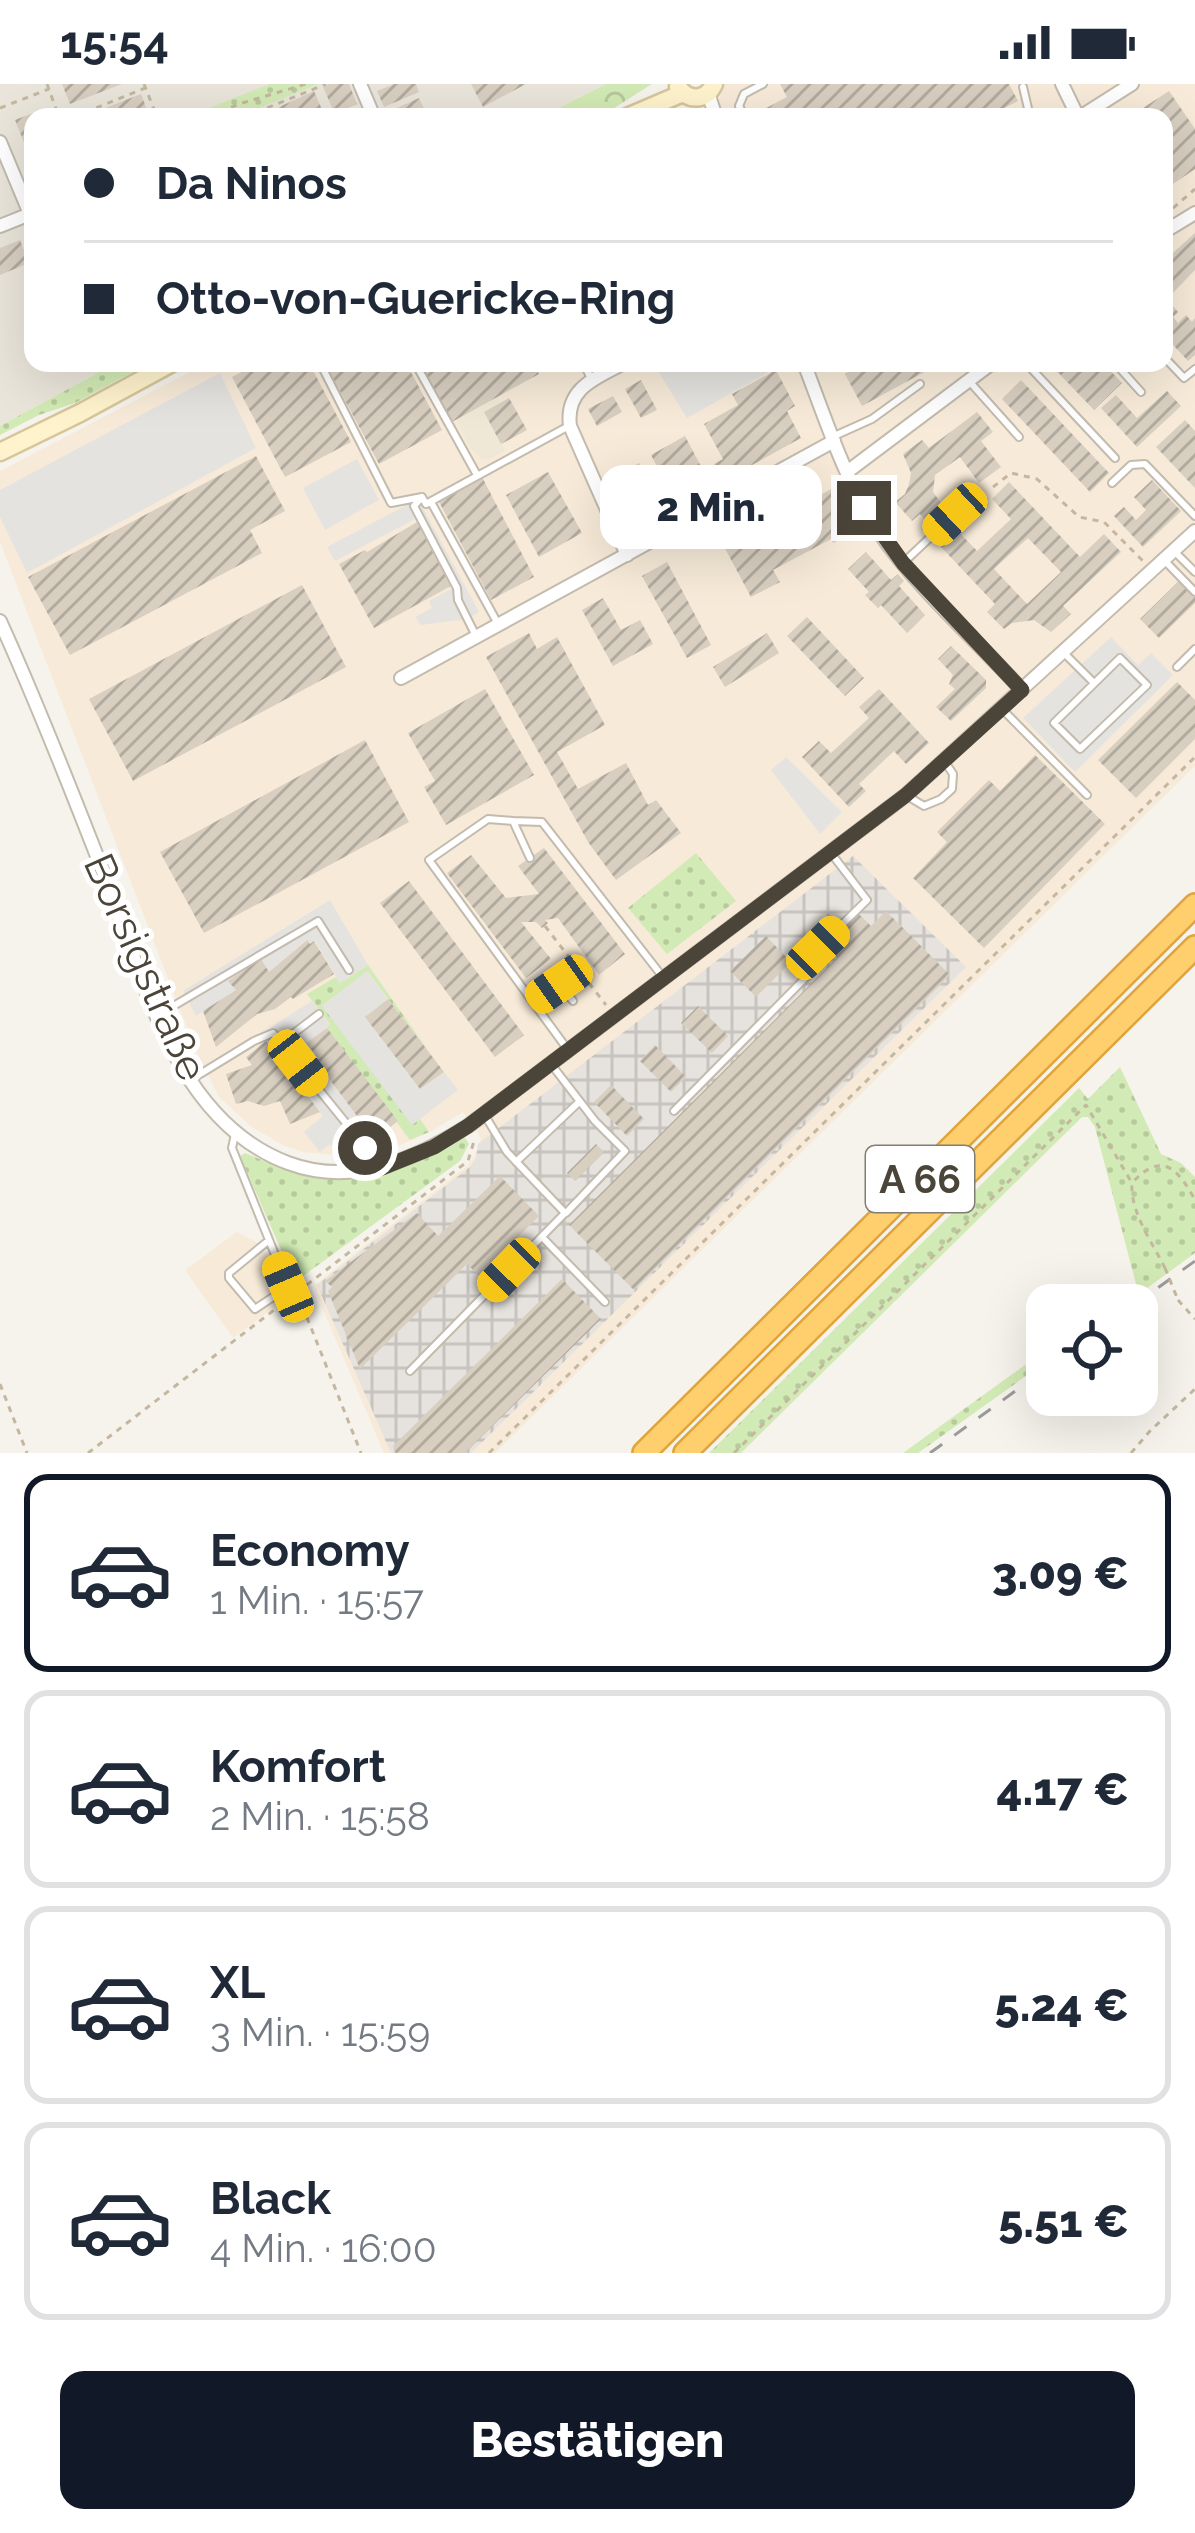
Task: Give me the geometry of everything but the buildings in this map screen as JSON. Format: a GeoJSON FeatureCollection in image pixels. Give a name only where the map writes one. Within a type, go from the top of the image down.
{"type":"FeatureCollection","features":[{"type":"Feature","properties":{"kind":"highway","name":"A 66"},"geometry":{"type":"LineString","coordinates":[[644,1453],[1195,905]]}},
{"type":"Feature","properties":{"kind":"highway","name":"A 66"},"geometry":{"type":"LineString","coordinates":[[686,1453],[1195,947]]}},
{"type":"Feature","properties":{"kind":"street"},"geometry":{"type":"LineString","coordinates":[[1093,108],[1132,84]]}},
{"type":"Feature","properties":{"kind":"street"},"geometry":{"type":"LineString","coordinates":[[647,108],[691,89]]}},
{"type":"Feature","properties":{"kind":"street"},"geometry":{"type":"LineString","coordinates":[[0,142],[24,201]]}},
{"type":"Feature","properties":{"kind":"street"},"geometry":{"type":"LineString","coordinates":[[2,450],[155,372]]}},
{"type":"Feature","properties":{"kind":"street"},"geometry":{"type":"LineString","coordinates":[[607,372],[575,394],[570,426],[627,555]]}},
{"type":"Feature","properties":{"kind":"street"},"geometry":{"type":"LineString","coordinates":[[807,372],[864,508],[903,563],[1022,690]]}},
{"type":"Feature","properties":{"kind":"street"},"geometry":{"type":"LineString","coordinates":[[847,472],[980,372]]}},
{"type":"Feature","properties":{"kind":"street"},"geometry":{"type":"LineString","coordinates":[[401,678],[833,440]]}},
{"type":"Feature","properties":{"kind":"street","name":"Borsigstraße"},"geometry":{"type":"LineString","coordinates":[[0,622],[50,735],[158,1015],[190,1079],[235,1134],[272,1156],[299,1167],[347,1172],[382,1168],[434,1147],[831,854],[945,762],[1195,531]]}},
{"type":"Feature","properties":{"kind":"lane"},"geometry":{"type":"LineString","coordinates":[[740,108],[744,94],[763,84]]}},
{"type":"Feature","properties":{"kind":"lane"},"geometry":{"type":"LineString","coordinates":[[1173,366],[1184,378],[1195,369]]}},
{"type":"Feature","properties":{"kind":"lane"},"geometry":{"type":"LineString","coordinates":[[325,372],[392,503],[422,497]]}},
{"type":"Feature","properties":{"kind":"lane"},"geometry":{"type":"LineString","coordinates":[[420,372],[477,475]]}},
{"type":"Feature","properties":{"kind":"lane"},"geometry":{"type":"LineString","coordinates":[[588,372],[592,380]]}},
{"type":"Feature","properties":{"kind":"lane"},"geometry":{"type":"LineString","coordinates":[[1034,372],[1115,458]]}},
{"type":"Feature","properties":{"kind":"lane"},"geometry":{"type":"LineString","coordinates":[[1123,372],[1141,392]]}},
{"type":"Feature","properties":{"kind":"lane"},"geometry":{"type":"LineString","coordinates":[[969,381],[1019,436]]}},
{"type":"Feature","properties":{"kind":"lane"},"geometry":{"type":"LineString","coordinates":[[833,440],[920,384]]}},
{"type":"Feature","properties":{"kind":"lane"},"geometry":{"type":"LineString","coordinates":[[422,497],[426,504],[570,426]]}},
{"type":"Feature","properties":{"kind":"lane"},"geometry":{"type":"LineString","coordinates":[[1112,483],[1131,465],[1145,464],[1195,516]]}},
{"type":"Feature","properties":{"kind":"lane"},"geometry":{"type":"LineString","coordinates":[[422,497],[414,506],[477,637]]}},
{"type":"Feature","properties":{"kind":"lane"},"geometry":{"type":"LineString","coordinates":[[430,501],[499,625]]}},
{"type":"Feature","properties":{"kind":"lane"},"geometry":{"type":"LineString","coordinates":[[903,563],[955,514]]}},
{"type":"Feature","properties":{"kind":"lane"},"geometry":{"type":"LineString","coordinates":[[1169,555],[1195,572]]}},
{"type":"Feature","properties":{"kind":"lane"},"geometry":{"type":"LineString","coordinates":[[1169,555],[1195,592]]}},
{"type":"Feature","properties":{"kind":"lane"},"geometry":{"type":"LineString","coordinates":[[1177,667],[1195,649]]}},
{"type":"Feature","properties":{"kind":"lane"},"geometry":{"type":"LineString","coordinates":[[1064,652],[1094,683]]}},
{"type":"Feature","properties":{"kind":"lane"},"geometry":{"type":"LineString","coordinates":[[1120,658],[1147,685],[1080,749],[1054,723],[1094,683],[1120,658]]}},
{"type":"Feature","properties":{"kind":"lane"},"geometry":{"type":"LineString","coordinates":[[1002,709],[1088,795]]}},
{"type":"Feature","properties":{"kind":"lane"},"geometry":{"type":"LineString","coordinates":[[906,795],[923,806],[941,800],[954,780],[945,762]]}},
{"type":"Feature","properties":{"kind":"lane"},"geometry":{"type":"LineString","coordinates":[[569,1051],[429,860],[488,818],[542,822],[664,978]]}},
{"type":"Feature","properties":{"kind":"lane"},"geometry":{"type":"LineString","coordinates":[[513,821],[530,858]]}},
{"type":"Feature","properties":{"kind":"lane"},"geometry":{"type":"LineString","coordinates":[[674,1111],[819,964],[818,948],[867,899],[831,854]]}},
{"type":"Feature","properties":{"kind":"lane"},"geometry":{"type":"LineString","coordinates":[[158,1015],[318,920],[349,970]]}},
{"type":"Feature","properties":{"kind":"lane"},"geometry":{"type":"LineString","coordinates":[[533,1002],[559,984],[573,1001]]}},
{"type":"Feature","properties":{"kind":"lane"},"geometry":{"type":"LineString","coordinates":[[281,1043],[319,1014]]}},
{"type":"Feature","properties":{"kind":"lane"},"geometry":{"type":"LineString","coordinates":[[190,1079],[273,1033],[382,1168]]}},
{"type":"Feature","properties":{"kind":"lane"},"geometry":{"type":"LineString","coordinates":[[410,1371],[626,1151],[595,1121],[551,1064]]}},
{"type":"Feature","properties":{"kind":"lane"},"geometry":{"type":"LineString","coordinates":[[516,1162],[579,1101]]}},
{"type":"Feature","properties":{"kind":"lane"},"geometry":{"type":"LineString","coordinates":[[484,1114],[507,1152],[566,1213]]}},
{"type":"Feature","properties":{"kind":"lane"},"geometry":{"type":"LineString","coordinates":[[235,1134],[232,1148],[288,1287],[255,1309],[230,1278],[231,1269],[268,1241]]}},
{"type":"Feature","properties":{"kind":"lane"},"geometry":{"type":"LineString","coordinates":[[542,1237],[605,1302]]}},
{"type":"Feature","properties":{"kind":"path"},"geometry":{"type":"LineString","coordinates":[[230,108],[306,84]]}},
{"type":"Feature","properties":{"kind":"path"},"geometry":{"type":"LineString","coordinates":[[267,108],[326,84]]}},
{"type":"Feature","properties":{"kind":"path"},"geometry":{"type":"LineString","coordinates":[[95,108],[145,86]]}},
{"type":"Feature","properties":{"kind":"path"},"geometry":{"type":"LineString","coordinates":[[0,108],[48,87]]}},
{"type":"Feature","properties":{"kind":"path"},"geometry":{"type":"LineString","coordinates":[[993,487],[1011,473],[1037,479],[1078,517],[1104,522],[1153,571]]}},
{"type":"Feature","properties":{"kind":"path"},"geometry":{"type":"LineString","coordinates":[[488,1453],[1195,758]]}},
{"type":"Feature","properties":{"kind":"path"},"geometry":{"type":"LineString","coordinates":[[545,926],[615,1016]]}},
{"type":"Feature","properties":{"kind":"path"},"geometry":{"type":"LineString","coordinates":[[734,1453],[1086,1105],[1132,1183],[1136,1208],[1178,1300],[1195,1319]]}},
{"type":"Feature","properties":{"kind":"path"},"geometry":{"type":"LineString","coordinates":[[88,1453],[468,1162],[475,1138]]}},
{"type":"Feature","properties":{"kind":"path"},"geometry":{"type":"LineString","coordinates":[[1132,1183],[1149,1166],[1162,1165],[1181,1175],[1195,1200]]}},
{"type":"Feature","properties":{"kind":"path"},"geometry":{"type":"LineString","coordinates":[[298,1294],[362,1453]]}},
{"type":"Feature","properties":{"kind":"path"},"geometry":{"type":"LineString","coordinates":[[0,1384],[27,1453]]}},
{"type":"Feature","properties":{"kind":"path"},"geometry":{"type":"LineString","coordinates":[[1131,1453],[1195,1389]]}},
{"type":"Feature","properties":{"kind":"shaded area"},"geometry":{"type":"Polygon","coordinates":[[[0,84],[606,84],[559,108],[24,108],[24,372],[99,372],[0,426],[0,84]]]}},
{"type":"Feature","properties":{"kind":"shaded area"},"geometry":{"type":"Polygon","coordinates":[[[725,84],[1195,84],[1195,766],[495,1453],[384,1453],[313,1286],[468,1165],[481,1138],[463,1112],[433,1130],[375,1153],[356,1157],[302,1152],[253,1128],[219,1097],[196,1051],[0,542],[0,471],[190,372],[1173,372],[1173,108],[721,108],[725,84]]]}},
{"type":"Feature","properties":{"kind":"shaded area"},"geometry":{"type":"Polygon","coordinates":[[[659,372],[769,372],[687,418],[659,372]]]}},
{"type":"Feature","properties":{"kind":"shaded area"},"geometry":{"type":"Polygon","coordinates":[[[220,373],[256,448],[27,573],[0,517],[0,490],[220,373]]]}},
{"type":"Feature","properties":{"kind":"shaded area"},"geometry":{"type":"Polygon","coordinates":[[[498,397],[501,403],[509,398],[527,430],[502,444],[505,451],[482,459],[470,448],[456,420],[498,397]]]}},
{"type":"Feature","properties":{"kind":"shaded area"},"geometry":{"type":"Polygon","coordinates":[[[357,459],[379,500],[325,530],[303,488],[357,459]]]}},
{"type":"Feature","properties":{"kind":"shaded area"},"geometry":{"type":"Polygon","coordinates":[[[418,499],[479,612],[467,619],[421,625],[415,617],[432,608],[429,601],[455,587],[417,518],[335,561],[327,547],[418,499]]]}},
{"type":"Feature","properties":{"kind":"shaded area"},"geometry":{"type":"Polygon","coordinates":[[[1111,637],[1138,665],[1151,653],[1173,675],[1075,772],[1023,718],[1111,637]]]}},
{"type":"Feature","properties":{"kind":"shaded area"},"geometry":{"type":"Polygon","coordinates":[[[786,757],[842,812],[820,834],[771,770],[786,757]]]}},
{"type":"Feature","properties":{"kind":"shaded area"},"geometry":{"type":"Polygon","coordinates":[[[853,856],[966,967],[471,1453],[391,1453],[317,1285],[470,1167],[478,1144],[853,856]]]}},
{"type":"Feature","properties":{"kind":"shaded area"},"geometry":{"type":"Polygon","coordinates":[[[330,900],[368,965],[340,983],[315,941],[306,940],[269,972],[229,981],[236,990],[196,1016],[183,991],[330,900]]]}},
{"type":"Feature","properties":{"kind":"shaded area"},"geometry":{"type":"Polygon","coordinates":[[[367,971],[388,999],[366,1017],[420,1089],[444,1072],[458,1090],[412,1125],[322,1006],[367,971]]]}},
{"type":"Feature","properties":{"kind":"shaded area"},"geometry":{"type":"Polygon","coordinates":[[[312,1001],[330,1025],[307,1043],[315,1054],[312,1057],[366,1128],[336,1152],[330,1144],[320,1152],[304,1132],[323,1116],[260,1034],[312,1001]]]}},
{"type":"Feature","properties":{"kind":"shaded area"},"geometry":{"type":"Polygon","coordinates":[[[237,1232],[256,1242],[268,1256],[281,1302],[233,1338],[185,1270],[237,1232]]]}},
{"type":"Feature","properties":{"kind":"green space"},"geometry":{"type":"Polygon","coordinates":[[[270,84],[318,84],[259,108],[209,108],[270,84]]]}},
{"type":"Feature","properties":{"kind":"green space"},"geometry":{"type":"Polygon","coordinates":[[[606,84],[652,84],[614,108],[559,108],[606,84]]]}},
{"type":"Feature","properties":{"kind":"green space"},"geometry":{"type":"Polygon","coordinates":[[[99,372],[132,372],[0,435],[0,426],[99,372]]]}},
{"type":"Feature","properties":{"kind":"green space"},"geometry":{"type":"Polygon","coordinates":[[[696,853],[736,901],[667,954],[628,908],[696,853]]]}},
{"type":"Feature","properties":{"kind":"green space"},"geometry":{"type":"Polygon","coordinates":[[[368,965],[443,1072],[368,972],[323,1005],[413,1124],[420,1119],[429,1132],[410,1140],[307,994],[336,977],[340,983],[368,965]]]}},
{"type":"Feature","properties":{"kind":"green space"},"geometry":{"type":"Polygon","coordinates":[[[1120,1067],[1161,1154],[1181,1163],[1195,1177],[1195,1253],[1153,1284],[1136,1284],[1095,1127],[1088,1117],[1082,1117],[741,1453],[709,1453],[1079,1088],[1088,1099],[1120,1067]]]}},
{"type":"Feature","properties":{"kind":"green space"},"geometry":{"type":"Polygon","coordinates":[[[464,1136],[469,1144],[460,1161],[299,1279],[292,1275],[240,1156],[245,1153],[306,1174],[357,1177],[407,1164],[464,1136]]]}},
{"type":"Feature","properties":{"kind":"green space"},"geometry":{"type":"Polygon","coordinates":[[[1026,1364],[1026,1376],[918,1453],[903,1453],[1026,1364]]]}},
{"type":"Feature","properties":{"kind":"railway"},"geometry":{"type":"LineString","coordinates":[[1158,1288],[1195,1261]]}},
{"type":"Feature","properties":{"kind":"railway"},"geometry":{"type":"LineString","coordinates":[[930,1453],[1026,1383]]}},
{"type":"Feature","properties":{"kind":"route"},"geometry":{"type":"LineString","coordinates":[[365,1148],[382,1168],[434,1147],[468,1126],[906,795],[1022,690],[903,563],[864,508]]}}]}
